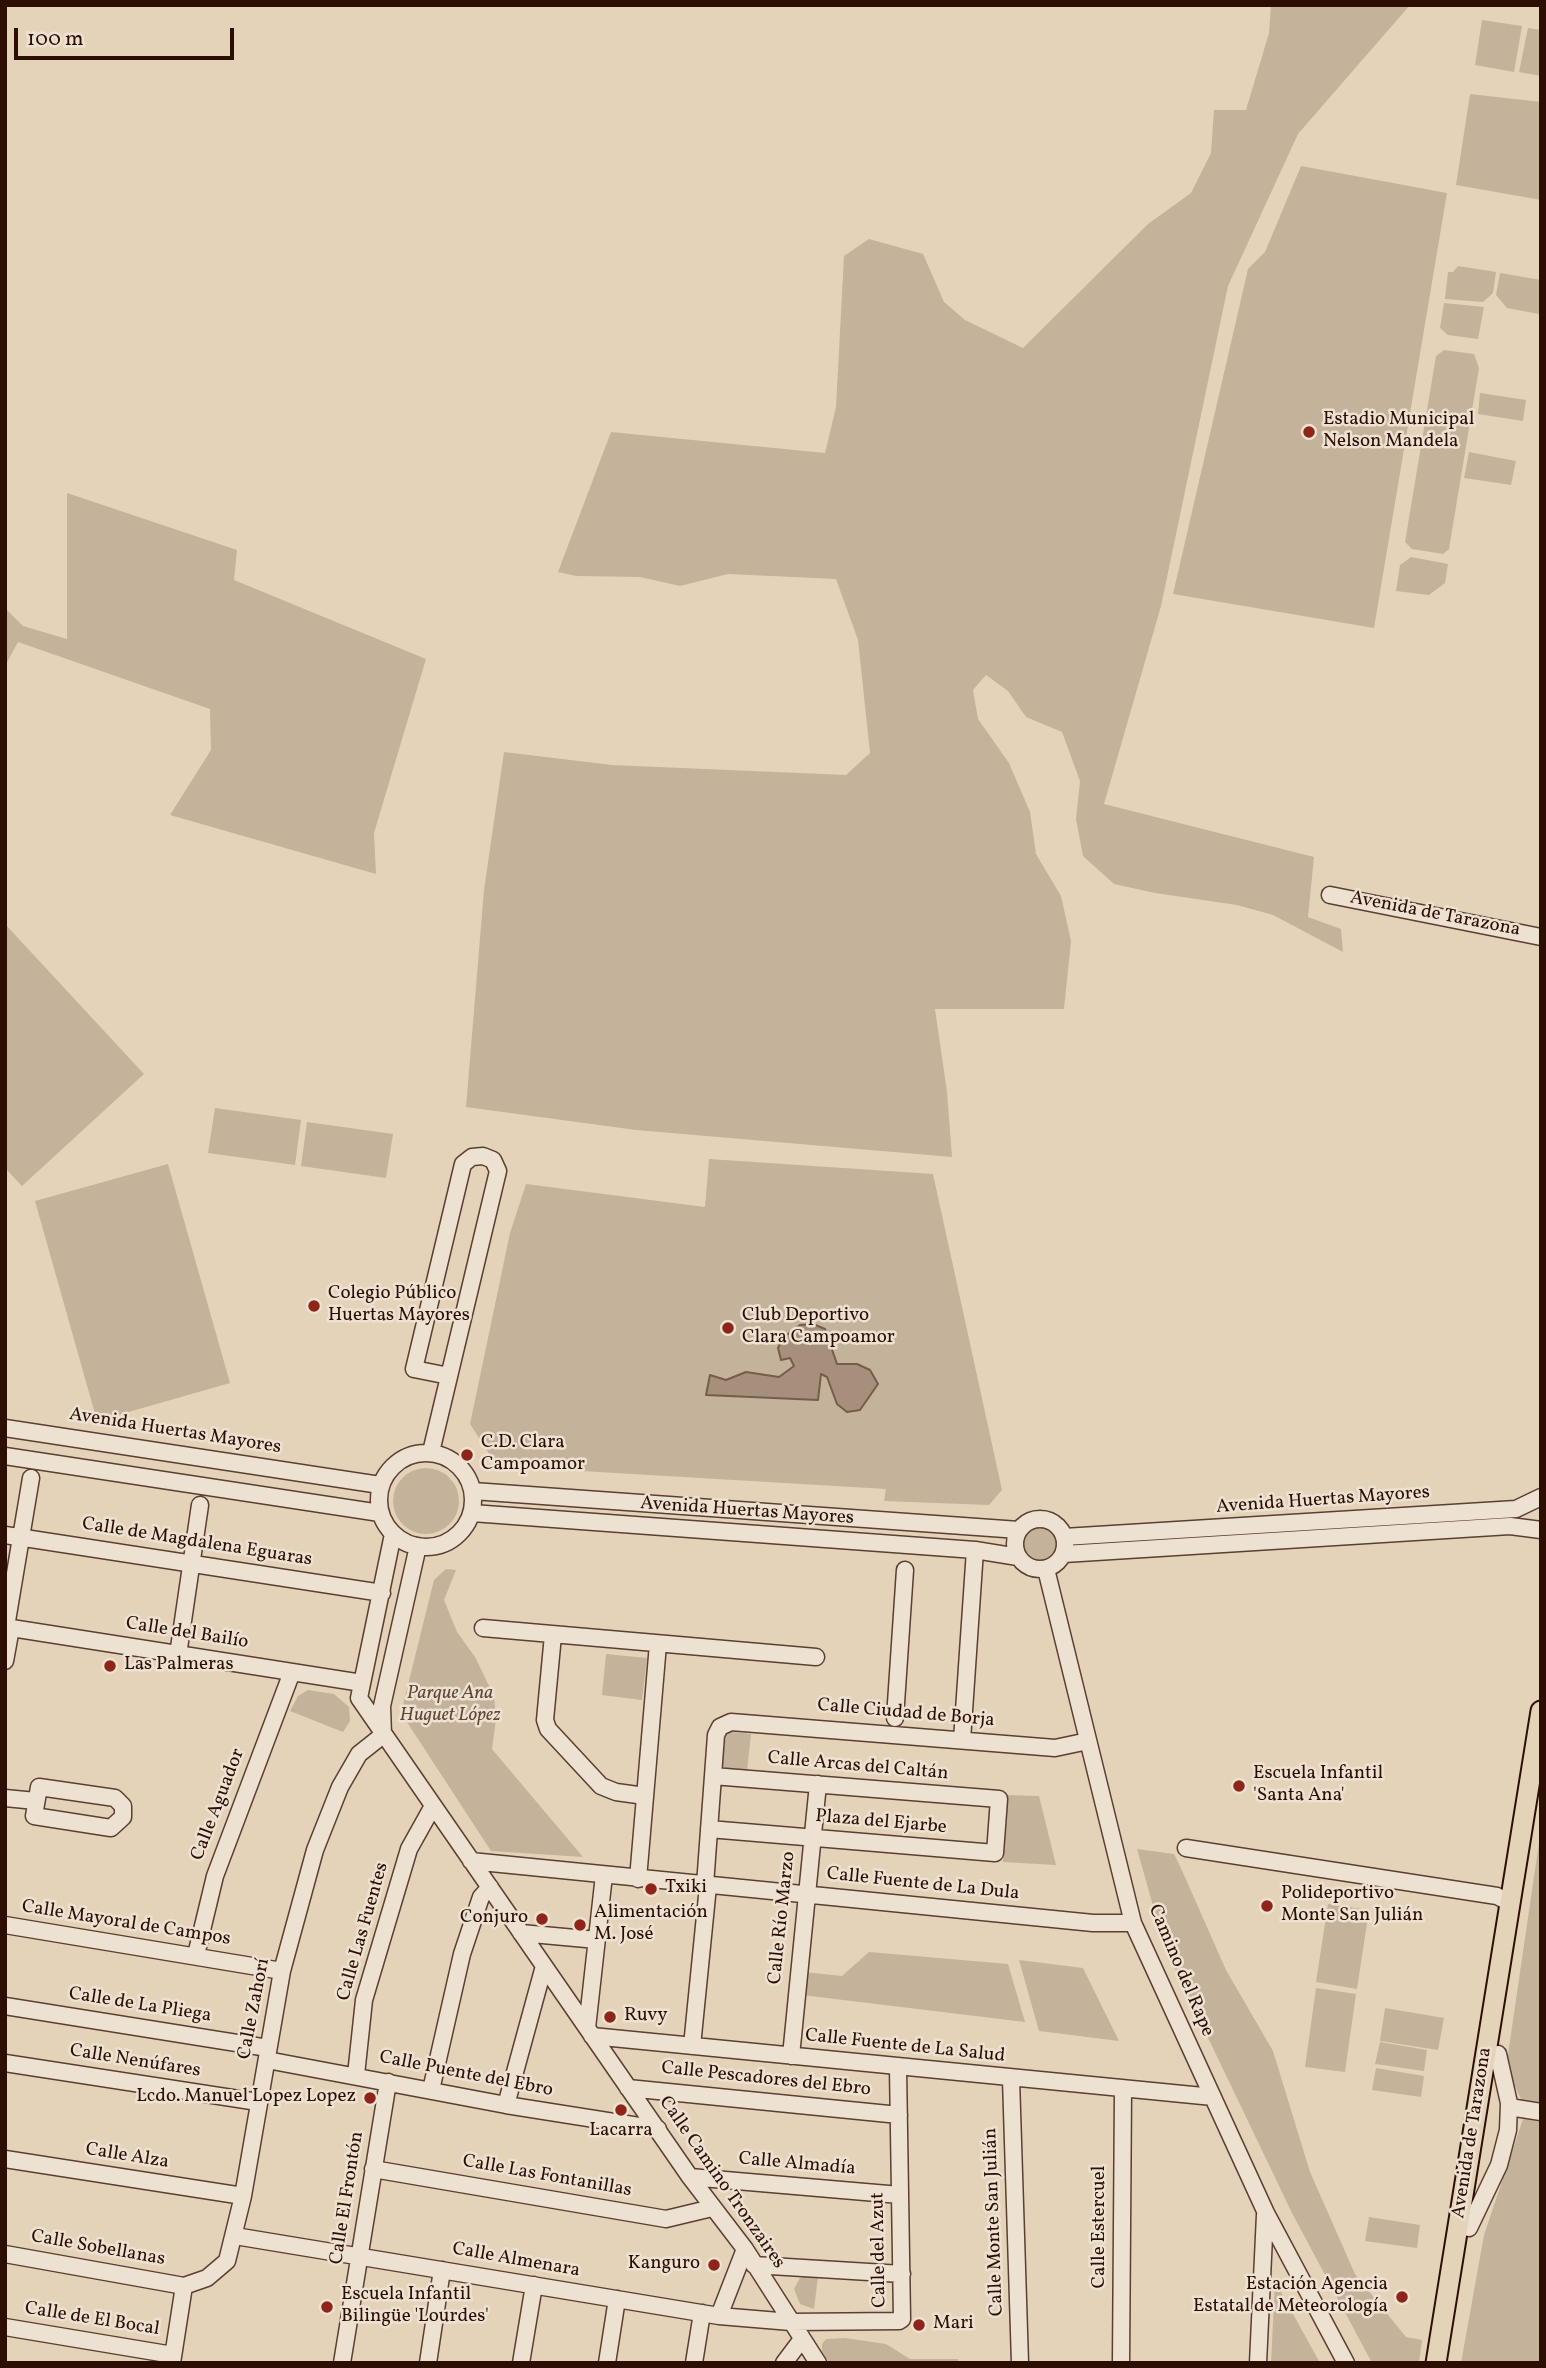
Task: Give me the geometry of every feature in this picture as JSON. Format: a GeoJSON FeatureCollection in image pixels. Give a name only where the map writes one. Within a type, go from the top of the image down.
{"type":"FeatureCollection","features":[{"type":"Feature","properties":{"kind":"main road","name":"Avenida de Tarazona"},"geometry":{"type":"LineString","coordinates":[[1436,2363],[1541,1711]]}},
{"type":"Feature","properties":{"kind":"main road","name":"Avenida de Tarazona"},"geometry":{"type":"LineString","coordinates":[[1448,2363],[1541,1778]]}},
{"type":"Feature","properties":{"kind":"street","name":"Avenida de Tarazona"},"geometry":{"type":"LineString","coordinates":[[1330,895],[1541,937]]}},
{"type":"Feature","properties":{"kind":"street"},"geometry":{"type":"LineString","coordinates":[[431,1452],[449,1377],[498,1171],[492,1160],[483,1156],[472,1157],[463,1164],[414,1369],[449,1377]]}},
{"type":"Feature","properties":{"kind":"street","name":"Avenida Huertas Mayores"},"geometry":{"type":"LineString","coordinates":[[5,1428],[380,1485]]}},
{"type":"Feature","properties":{"kind":"street"},"geometry":{"type":"LineString","coordinates":[[431,1452],[446,1456],[458,1465],[468,1477],[473,1491],[472,1513],[457,1536],[432,1547],[418,1546],[393,1534],[380,1513],[380,1485],[388,1471],[400,1460],[415,1453],[431,1452]]}},
{"type":"Feature","properties":{"kind":"street"},"geometry":{"type":"LineString","coordinates":[[5,1456],[380,1513]]}},
{"type":"Feature","properties":{"kind":"street"},"geometry":{"type":"LineString","coordinates":[[5,1661],[13,1536],[31,1478]]}},
{"type":"Feature","properties":{"kind":"street","name":"Avenida Huertas Mayores"},"geometry":{"type":"LineString","coordinates":[[473,1491],[1019,1530],[1030,1521],[1047,1520],[1055,1523],[1064,1536],[1516,1509],[1541,1497]]}},
{"type":"Feature","properties":{"kind":"street"},"geometry":{"type":"LineString","coordinates":[[179,1648],[200,1505]]}},
{"type":"Feature","properties":{"kind":"street","name":"Avenida Huertas Mayores"},"geometry":{"type":"LineString","coordinates":[[472,1513],[975,1550],[1018,1557],[1030,1568],[1046,1569]]}},
{"type":"Feature","properties":{"kind":"street","name":"Avenida Huertas Mayores"},"geometry":{"type":"LineString","coordinates":[[1064,1554],[1516,1525],[1541,1530]]}},
{"type":"Feature","properties":{"kind":"street"},"geometry":{"type":"LineString","coordinates":[[1018,1557],[1014,1543],[1019,1530]]}},
{"type":"Feature","properties":{"kind":"street"},"geometry":{"type":"LineString","coordinates":[[362,1683],[393,1534]]}},
{"type":"Feature","properties":{"kind":"street","name":"Calle de Magdalena Eguaras"},"geometry":{"type":"LineString","coordinates":[[13,1536],[382,1593]]}},
{"type":"Feature","properties":{"kind":"street"},"geometry":{"type":"LineString","coordinates":[[1046,1569],[1060,1561],[1064,1554],[1064,1536]]}},
{"type":"Feature","properties":{"kind":"street"},"geometry":{"type":"LineString","coordinates":[[383,1735],[382,1706],[418,1546]]}},
{"type":"Feature","properties":{"kind":"street"},"geometry":{"type":"LineString","coordinates":[[962,1740],[975,1550]]}},
{"type":"Feature","properties":{"kind":"street","name":"Camino del Rape"},"geometry":{"type":"LineString","coordinates":[[1046,1569],[1133,1923],[1266,2213],[1346,2363]]}},
{"type":"Feature","properties":{"kind":"street"},"geometry":{"type":"LineString","coordinates":[[895,1718],[905,1570]]}},
{"type":"Feature","properties":{"kind":"street","name":"Calle del Bailío"},"geometry":{"type":"LineString","coordinates":[[8,1625],[362,1683]]}},
{"type":"Feature","properties":{"kind":"street"},"geometry":{"type":"LineString","coordinates":[[483,1628],[816,1657]]}},
{"type":"Feature","properties":{"kind":"street"},"geometry":{"type":"LineString","coordinates":[[552,1635],[545,1720],[548,1729],[601,1786],[617,1792],[645,1796]]}},
{"type":"Feature","properties":{"kind":"street"},"geometry":{"type":"LineString","coordinates":[[638,1879],[658,1644]]}},
{"type":"Feature","properties":{"kind":"street","name":"Calle Aguador"},"geometry":{"type":"LineString","coordinates":[[196,1955],[215,1876],[292,1672]]}},
{"type":"Feature","properties":{"kind":"street","name":"Calle Camino Tronzaires"},"geometry":{"type":"LineString","coordinates":[[362,1683],[359,1698],[383,1735],[690,2177],[745,2249],[818,2363]]}},
{"type":"Feature","properties":{"kind":"street","name":"Calle Ciudad de Borja"},"geometry":{"type":"LineString","coordinates":[[713,1776],[716,1735],[720,1727],[731,1722],[1055,1748],[1088,1741]]}},
{"type":"Feature","properties":{"kind":"street","name":"Calle Zahorí"},"geometry":{"type":"LineString","coordinates":[[184,2286],[208,2278],[227,2261],[243,2196],[282,1971],[315,1850],[340,1787],[359,1754],[383,1735]]}},
{"type":"Feature","properties":{"kind":"street"},"geometry":{"type":"LineString","coordinates":[[692,2046],[713,1776]]}},
{"type":"Feature","properties":{"kind":"street","name":"Calle Arcas del Caltán"},"geometry":{"type":"LineString","coordinates":[[713,1776],[999,1800]]}},
{"type":"Feature","properties":{"kind":"street","name":"Calle Río Marzo"},"geometry":{"type":"LineString","coordinates":[[791,2056],[818,1784]]}},
{"type":"Feature","properties":{"kind":"street"},"geometry":{"type":"LineString","coordinates":[[39,1787],[114,1798],[123,1806],[124,1812],[121,1821],[111,1828],[34,1816],[36,1801],[39,1787]]}},
{"type":"Feature","properties":{"kind":"street"},"geometry":{"type":"LineString","coordinates":[[5,1798],[36,1801]]}},
{"type":"Feature","properties":{"kind":"street","name":"Plaza del Ejarbe"},"geometry":{"type":"LineString","coordinates":[[709,1829],[995,1853],[999,1800]]}},
{"type":"Feature","properties":{"kind":"street","name":"Calle Las Fuentes"},"geometry":{"type":"LineString","coordinates":[[356,2075],[364,2000],[409,1849],[433,1806]]}},
{"type":"Feature","properties":{"kind":"street"},"geometry":{"type":"LineString","coordinates":[[1186,1849],[1497,1896],[1510,1903]]}},
{"type":"Feature","properties":{"kind":"street","name":"Calle Fuente de La Dula"},"geometry":{"type":"LineString","coordinates":[[471,1861],[1093,1923],[1133,1923]]}},
{"type":"Feature","properties":{"kind":"street"},"geometry":{"type":"LineString","coordinates":[[590,2032],[604,1875]]}},
{"type":"Feature","properties":{"kind":"street"},"geometry":{"type":"LineString","coordinates":[[431,2090],[462,1954],[481,1897],[490,1887]]}},
{"type":"Feature","properties":{"kind":"street","name":"Calle Mayoral de Campos"},"geometry":{"type":"LineString","coordinates":[[5,1925],[282,1971]]}},
{"type":"Feature","properties":{"kind":"street"},"geometry":{"type":"LineString","coordinates":[[521,1933],[597,1940]]}},
{"type":"Feature","properties":{"kind":"street"},"geometry":{"type":"LineString","coordinates":[[506,2105],[544,1966]]}},
{"type":"Feature","properties":{"kind":"street","name":"Calle de La Pliega"},"geometry":{"type":"LineString","coordinates":[[5,2006],[267,2054]]}},
{"type":"Feature","properties":{"kind":"street","name":"Calle Fuente de La Salud"},"geometry":{"type":"LineString","coordinates":[[590,2032],[898,2068],[1123,2091],[1213,2097]]}},
{"type":"Feature","properties":{"kind":"street","name":"Calle Puente del Ebro"},"geometry":{"type":"LineString","coordinates":[[267,2054],[388,2082],[506,2105],[657,2129]]}},
{"type":"Feature","properties":{"kind":"street","name":"Avenida de Tarazona"},"geometry":{"type":"LineString","coordinates":[[1469,2228],[1499,2165],[1508,2130],[1509,2107],[1498,2054]]}},
{"type":"Feature","properties":{"kind":"street","name":"Calle Nenúfares"},"geometry":{"type":"LineString","coordinates":[[5,2063],[258,2102]]}},
{"type":"Feature","properties":{"kind":"street","name":"Calle del Azut"},"geometry":{"type":"LineString","coordinates":[[791,2322],[902,2319],[898,2068]]}},
{"type":"Feature","properties":{"kind":"street","name":"Calle Monte San Julián"},"geometry":{"type":"LineString","coordinates":[[1011,2079],[1020,2363]]}},
{"type":"Feature","properties":{"kind":"street","name":"Calle El Frontón"},"geometry":{"type":"LineString","coordinates":[[342,2363],[388,2082]]}},
{"type":"Feature","properties":{"kind":"street","name":"Calle Pescadores del Ebro"},"geometry":{"type":"LineString","coordinates":[[628,2088],[899,2115]]}},
{"type":"Feature","properties":{"kind":"street","name":"Calle Estercuel"},"geometry":{"type":"LineString","coordinates":[[1121,2363],[1123,2091]]}},
{"type":"Feature","properties":{"kind":"street","name":"Avenida de Tarazona"},"geometry":{"type":"LineString","coordinates":[[1509,2107],[1541,2112]]}},
{"type":"Feature","properties":{"kind":"street","name":"Calle Alza"},"geometry":{"type":"LineString","coordinates":[[5,2160],[243,2196]]}},
{"type":"Feature","properties":{"kind":"street","name":"Calle Las Fontanillas"},"geometry":{"type":"LineString","coordinates":[[373,2169],[666,2219],[712,2208]]}},
{"type":"Feature","properties":{"kind":"street","name":"Calle Almadía"},"geometry":{"type":"LineString","coordinates":[[690,2177],[900,2195]]}},
{"type":"Feature","properties":{"kind":"street"},"geometry":{"type":"LineString","coordinates":[[1258,2363],[1266,2213]]}},
{"type":"Feature","properties":{"kind":"street","name":"Calle Almenara"},"geometry":{"type":"LineString","coordinates":[[235,2236],[360,2254],[719,2316],[791,2322]]}},
{"type":"Feature","properties":{"kind":"street"},"geometry":{"type":"LineString","coordinates":[[719,2316],[745,2249]]}},
{"type":"Feature","properties":{"kind":"street","name":"Calle Sobellanas"},"geometry":{"type":"LineString","coordinates":[[5,2254],[184,2286]]}},
{"type":"Feature","properties":{"kind":"street"},"geometry":{"type":"LineString","coordinates":[[754,2264],[902,2274]]}},
{"type":"Feature","properties":{"kind":"street"},"geometry":{"type":"LineString","coordinates":[[428,2363],[442,2270]]}},
{"type":"Feature","properties":{"kind":"street"},"geometry":{"type":"LineString","coordinates":[[521,2363],[534,2285]]}},
{"type":"Feature","properties":{"kind":"street"},"geometry":{"type":"LineString","coordinates":[[172,2359],[184,2286]]}},
{"type":"Feature","properties":{"kind":"street"},"geometry":{"type":"LineString","coordinates":[[607,2363],[617,2299]]}},
{"type":"Feature","properties":{"kind":"street"},"geometry":{"type":"LineString","coordinates":[[694,2363],[702,2313]]}},
{"type":"Feature","properties":{"kind":"street","name":"Calle de El Bocal"},"geometry":{"type":"LineString","coordinates":[[5,2327],[172,2359]]}},
{"type":"Feature","properties":{"kind":"street"},"geometry":{"type":"LineString","coordinates":[[784,2363],[802,2339]]}},
{"type":"Feature","properties":{"kind":"green space"},"geometry":{"type":"Polygon","coordinates":[[[1271,5],[1410,5],[1298,134],[1228,286],[1161,606],[1104,804],[1314,857],[1308,917],[1341,929],[1343,952],[1273,915],[1237,905],[1114,884],[1083,856],[1076,819],[1080,781],[1062,732],[1026,717],[1008,691],[986,675],[973,690],[978,719],[1009,763],[1030,812],[1036,854],[1061,896],[1071,941],[1064,1009],[935,1009],[947,1092],[952,1157],[636,1130],[466,1107],[484,890],[504,752],[612,765],[846,775],[870,753],[858,640],[836,579],[728,574],[680,586],[640,577],[576,576],[558,572],[611,432],[825,453],[836,407],[844,256],[869,239],[923,254],[944,302],[965,320],[1023,348],[1148,224],[1191,193],[1211,153],[1214,110],[1246,110],[1269,33],[1271,5]]]}},
{"type":"Feature","properties":{"kind":"green space"},"geometry":{"type":"Polygon","coordinates":[[[1482,20],[1522,26],[1514,72],[1475,65],[1482,20]]]}},
{"type":"Feature","properties":{"kind":"green space"},"geometry":{"type":"Polygon","coordinates":[[[1528,28],[1541,30],[1541,76],[1519,72],[1528,28]]]}},
{"type":"Feature","properties":{"kind":"green space"},"geometry":{"type":"Polygon","coordinates":[[[1470,94],[1541,102],[1541,200],[1456,185],[1470,94]]]}},
{"type":"Feature","properties":{"kind":"green space","name":"Estadio Municipal Nelson Mandela"},"geometry":{"type":"Polygon","coordinates":[[[1301,166],[1447,193],[1374,628],[1173,594],[1248,269],[1265,252],[1301,166]]]}},
{"type":"Feature","properties":{"kind":"green space"},"geometry":{"type":"Polygon","coordinates":[[[1458,266],[1496,272],[1493,293],[1483,302],[1445,299],[1448,272],[1453,272],[1458,266]]]}},
{"type":"Feature","properties":{"kind":"green space"},"geometry":{"type":"Polygon","coordinates":[[[1500,273],[1541,280],[1539,314],[1507,308],[1496,295],[1500,273]]]}},
{"type":"Feature","properties":{"kind":"green space"},"geometry":{"type":"Polygon","coordinates":[[[1444,303],[1484,307],[1478,339],[1448,335],[1440,328],[1444,303]]]}},
{"type":"Feature","properties":{"kind":"green space"},"geometry":{"type":"Polygon","coordinates":[[[1444,350],[1474,354],[1479,368],[1449,549],[1443,554],[1412,549],[1405,542],[1436,356],[1444,350]]]}},
{"type":"Feature","properties":{"kind":"green space"},"geometry":{"type":"Polygon","coordinates":[[[1480,393],[1526,400],[1523,421],[1478,414],[1480,393]]]}},
{"type":"Feature","properties":{"kind":"green space"},"geometry":{"type":"Polygon","coordinates":[[[1469,452],[1516,461],[1511,485],[1464,478],[1469,452]]]}},
{"type":"Feature","properties":{"kind":"green space"},"geometry":{"type":"Polygon","coordinates":[[[67,493],[237,550],[234,580],[426,659],[374,833],[376,874],[170,815],[211,750],[210,709],[18,642],[5,666],[5,608],[23,626],[67,639],[67,493]]]}},
{"type":"Feature","properties":{"kind":"green space"},"geometry":{"type":"Polygon","coordinates":[[[1411,557],[1448,564],[1445,583],[1429,595],[1396,591],[1400,565],[1411,557]]]}},
{"type":"Feature","properties":{"kind":"green space"},"geometry":{"type":"Polygon","coordinates":[[[5,924],[144,1074],[22,1186],[5,1168],[5,924]]]}},
{"type":"Feature","properties":{"kind":"green space"},"geometry":{"type":"Polygon","coordinates":[[[215,1108],[301,1120],[295,1165],[208,1153],[215,1108]]]}},
{"type":"Feature","properties":{"kind":"green space"},"geometry":{"type":"Polygon","coordinates":[[[307,1122],[393,1134],[386,1178],[301,1166],[307,1122]]]}},
{"type":"Feature","properties":{"kind":"green space","name":"Club Deportivo Clara Campoamor"},"geometry":{"type":"Polygon","coordinates":[[[709,1159],[933,1174],[1002,1490],[989,1505],[884,1501],[886,1489],[497,1466],[470,1424],[510,1233],[526,1184],[705,1207],[709,1159]]]}},
{"type":"Feature","properties":{"kind":"green space"},"geometry":{"type":"Polygon","coordinates":[[[168,1164],[230,1383],[97,1421],[35,1201],[168,1164]]]}},
{"type":"Feature","properties":{"kind":"green space"},"geometry":{"type":"Polygon","coordinates":[[[419,1468],[433,1468],[445,1473],[454,1482],[459,1501],[457,1514],[450,1525],[433,1534],[419,1534],[407,1529],[398,1520],[393,1508],[393,1494],[398,1482],[407,1473],[419,1468]]]}},
{"type":"Feature","properties":{"kind":"green space"},"geometry":{"type":"Polygon","coordinates":[[[1040,1527],[1053,1532],[1058,1545],[1053,1558],[1040,1563],[1027,1558],[1022,1545],[1027,1532],[1040,1527]]]}},
{"type":"Feature","properties":{"kind":"green space","name":"Parque Ana Huguet López"},"geometry":{"type":"Polygon","coordinates":[[[446,1569],[456,1570],[444,1600],[457,1632],[475,1657],[494,1696],[496,1719],[492,1749],[583,1857],[491,1851],[401,1713],[434,1580],[446,1569]]]}},
{"type":"Feature","properties":{"kind":"green space"},"geometry":{"type":"Polygon","coordinates":[[[606,1654],[647,1658],[642,1700],[602,1695],[606,1654]]]}},
{"type":"Feature","properties":{"kind":"green space"},"geometry":{"type":"Polygon","coordinates":[[[308,1690],[334,1694],[349,1707],[350,1721],[343,1732],[290,1711],[298,1696],[308,1690]]]}},
{"type":"Feature","properties":{"kind":"green space"},"geometry":{"type":"Polygon","coordinates":[[[726,1731],[751,1734],[747,1771],[722,1769],[726,1731]]]}},
{"type":"Feature","properties":{"kind":"green space"},"geometry":{"type":"Polygon","coordinates":[[[1008,1795],[1039,1796],[1056,1865],[1003,1862],[1008,1795]]]}},
{"type":"Feature","properties":{"kind":"green space"},"geometry":{"type":"Polygon","coordinates":[[[1541,1829],[1541,2105],[1522,2101],[1506,2068],[1541,1829]]]}},
{"type":"Feature","properties":{"kind":"green space"},"geometry":{"type":"Polygon","coordinates":[[[1137,1849],[1174,1854],[1226,1970],[1273,2051],[1310,2172],[1355,2274],[1406,2337],[1422,2340],[1419,2363],[1372,2363],[1292,2213],[1165,1948],[1137,1849]]]}},
{"type":"Feature","properties":{"kind":"green space"},"geometry":{"type":"Polygon","coordinates":[[[1328,1904],[1369,1910],[1357,1989],[1316,1982],[1328,1904]]]}},
{"type":"Feature","properties":{"kind":"green space"},"geometry":{"type":"Polygon","coordinates":[[[869,1952],[1008,1964],[1025,2022],[802,1995],[804,1972],[842,1976],[869,1952]]]}},
{"type":"Feature","properties":{"kind":"green space"},"geometry":{"type":"Polygon","coordinates":[[[1019,1960],[1083,1968],[1119,2041],[1039,2031],[1019,1960]]]}},
{"type":"Feature","properties":{"kind":"green space"},"geometry":{"type":"Polygon","coordinates":[[[1316,1988],[1356,1994],[1345,2072],[1305,2067],[1316,1988]]]}},
{"type":"Feature","properties":{"kind":"green space"},"geometry":{"type":"Polygon","coordinates":[[[1385,2008],[1444,2018],[1438,2050],[1380,2041],[1385,2008]]]}},
{"type":"Feature","properties":{"kind":"green space"},"geometry":{"type":"Polygon","coordinates":[[[1380,2042],[1427,2050],[1424,2071],[1375,2064],[1380,2042]]]}},
{"type":"Feature","properties":{"kind":"green space"},"geometry":{"type":"Polygon","coordinates":[[[1376,2068],[1424,2076],[1421,2097],[1372,2090],[1376,2068]]]}},
{"type":"Feature","properties":{"kind":"green space"},"geometry":{"type":"Polygon","coordinates":[[[1523,2119],[1541,2122],[1541,2363],[1461,2363],[1484,2235],[1523,2119]]]}},
{"type":"Feature","properties":{"kind":"green space"},"geometry":{"type":"Polygon","coordinates":[[[1369,2217],[1420,2225],[1417,2248],[1365,2241],[1369,2217]]]}},
{"type":"Feature","properties":{"kind":"green space"},"geometry":{"type":"Polygon","coordinates":[[[818,2277],[814,2309],[800,2304],[794,2289],[800,2278],[818,2277]]]}},
{"type":"Feature","properties":{"kind":"green space"},"geometry":{"type":"Polygon","coordinates":[[[1275,2281],[1320,2363],[1271,2363],[1275,2281]]]}},
{"type":"Feature","properties":{"kind":"green space"},"geometry":{"type":"Polygon","coordinates":[[[845,2338],[886,2344],[910,2359],[958,2359],[958,2363],[829,2363],[822,2351],[822,2344],[826,2339],[845,2338]]]}},
{"type":"Feature","properties":{"kind":"shaded area"},"geometry":{"type":"Polygon","coordinates":[[[813,1324],[825,1329],[837,1364],[857,1364],[870,1370],[878,1384],[860,1410],[847,1412],[837,1404],[827,1377],[821,1374],[818,1400],[706,1395],[710,1375],[726,1380],[746,1372],[779,1377],[794,1366],[790,1358],[781,1360],[778,1348],[783,1338],[800,1325],[813,1324]]]}},
{"type":"Feature","properties":{"kind":"place","name":"Estadio Municipal Nelson Mandela"},"geometry":{"type":"Point","coordinates":[1309,432]}},
{"type":"Feature","properties":{"kind":"place","name":"Colegio Público Huertas Mayores"},"geometry":{"type":"Point","coordinates":[314,1306]}},
{"type":"Feature","properties":{"kind":"place","name":"Club Deportivo Clara Campoamor"},"geometry":{"type":"Point","coordinates":[728,1328]}},
{"type":"Feature","properties":{"kind":"place","name":"C.D. Clara Campoamor"},"geometry":{"type":"Point","coordinates":[467,1455]}},
{"type":"Feature","properties":{"kind":"place","name":"Las Palmeras"},"geometry":{"type":"Point","coordinates":[110,1666]}},
{"type":"Feature","properties":{"kind":"place","name":"Escuela Infantil 'Santa Ana'"},"geometry":{"type":"Point","coordinates":[1239,1786]}},
{"type":"Feature","properties":{"kind":"place","name":"Txiki"},"geometry":{"type":"Point","coordinates":[651,1889]}},
{"type":"Feature","properties":{"kind":"place","name":"Polideportivo Monte San Julián"},"geometry":{"type":"Point","coordinates":[1267,1906]}},
{"type":"Feature","properties":{"kind":"place","name":"Conjuro"},"geometry":{"type":"Point","coordinates":[542,1919]}},
{"type":"Feature","properties":{"kind":"place","name":"Alimentación M. José"},"geometry":{"type":"Point","coordinates":[580,1925]}},
{"type":"Feature","properties":{"kind":"place","name":"Ruvy"},"geometry":{"type":"Point","coordinates":[610,2017]}},
{"type":"Feature","properties":{"kind":"place","name":"Lcdo. Manuel Lopez Lopez"},"geometry":{"type":"Point","coordinates":[370,2098]}},
{"type":"Feature","properties":{"kind":"place","name":"Lacarra"},"geometry":{"type":"Point","coordinates":[621,2110]}},
{"type":"Feature","properties":{"kind":"place","name":"Kanguro"},"geometry":{"type":"Point","coordinates":[714,2265]}},
{"type":"Feature","properties":{"kind":"place","name":"Estación Agencia Estatal de Meteorología"},"geometry":{"type":"Point","coordinates":[1402,2297]}},
{"type":"Feature","properties":{"kind":"place","name":"Escuela Infantil Bilingüe 'Lourdes'"},"geometry":{"type":"Point","coordinates":[327,2307]}},
{"type":"Feature","properties":{"kind":"place","name":"Mari"},"geometry":{"type":"Point","coordinates":[919,2325]}}]}
